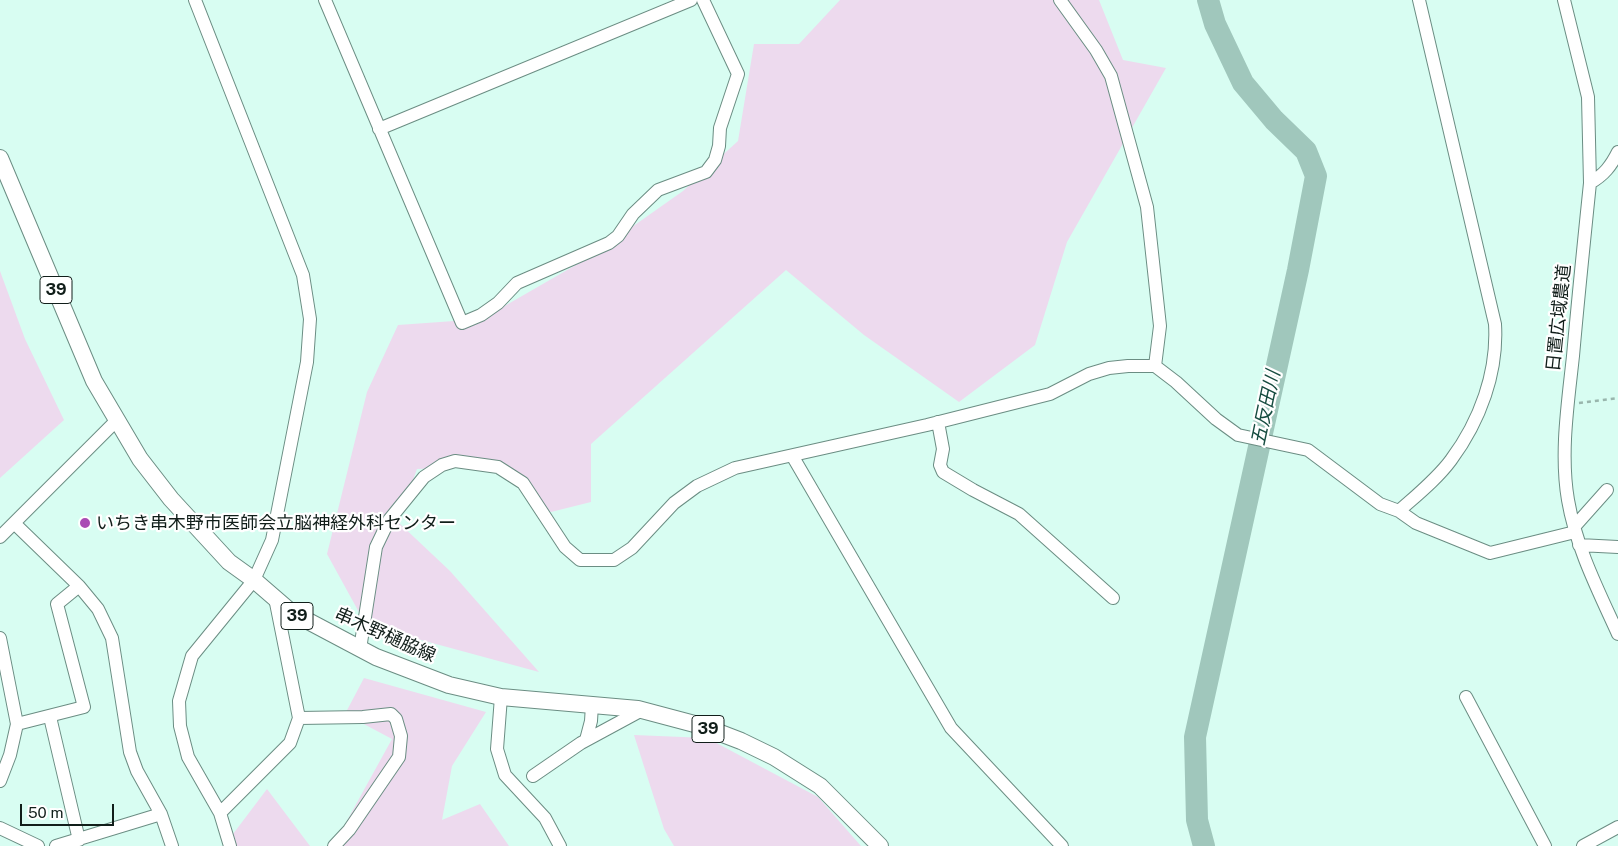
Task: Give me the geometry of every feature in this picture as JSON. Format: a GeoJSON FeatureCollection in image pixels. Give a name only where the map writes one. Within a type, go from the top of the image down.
{"type":"FeatureCollection","features":[{"type":"Feature","properties":{"kind":"main road","name":"串木野樋脇線"},"geometry":{"type":"LineString","coordinates":[[0,158],[94,380],[140,459],[171,499],[229,562],[254,580],[291,612],[360,649],[449,685],[501,697],[642,710],[702,726],[774,757],[820,786],[880,846]]}},
{"type":"Feature","properties":{"kind":"street"},"geometry":{"type":"LineString","coordinates":[[325,0],[462,324],[481,315],[498,303],[517,284],[609,243],[618,236],[633,214],[658,190],[706,172],[715,160],[719,146],[720,128],[731,101],[738,74],[704,0]]}},
{"type":"Feature","properties":{"kind":"street"},"geometry":{"type":"LineString","coordinates":[[380,129],[691,0]]}},
{"type":"Feature","properties":{"kind":"street"},"geometry":{"type":"LineString","coordinates":[[1060,0],[1096,50],[1111,76],[1147,207],[1160,326],[1155,366]]}},
{"type":"Feature","properties":{"kind":"street"},"geometry":{"type":"LineString","coordinates":[[1400,511],[1451,460],[1479,414],[1493,370],[1496,338],[1495,324],[1419,0]]}},
{"type":"Feature","properties":{"kind":"street","name":"日置広域農道"},"geometry":{"type":"LineString","coordinates":[[1564,0],[1588,97],[1590,183],[1568,405],[1565,458],[1568,498],[1574,530],[1618,634]]}},
{"type":"Feature","properties":{"kind":"street"},"geometry":{"type":"LineString","coordinates":[[197,1],[303,275],[310,319],[307,362],[272,540],[254,580],[192,656],[179,701],[180,726],[188,757],[220,813],[230,846]]}},
{"type":"Feature","properties":{"kind":"street"},"geometry":{"type":"LineString","coordinates":[[1590,183],[1606,171],[1618,152]]}},
{"type":"Feature","properties":{"kind":"street"},"geometry":{"type":"LineString","coordinates":[[360,649],[376,546],[389,520],[424,477],[442,465],[454,461],[498,467],[524,483],[565,547],[580,560],[596,562],[614,560],[632,548],[674,503],[697,486],[735,468],[792,457],[1050,394],[1089,374],[1109,368],[1155,366],[1238,435],[1308,450],[1380,504],[1400,511],[1416,523],[1490,553],[1574,530],[1607,490]]}},
{"type":"Feature","properties":{"kind":"street"},"geometry":{"type":"LineString","coordinates":[[0,537],[117,420]]}},
{"type":"Feature","properties":{"kind":"street"},"geometry":{"type":"LineString","coordinates":[[938,422],[943,449],[940,465],[943,472],[1019,514],[1113,598]]}},
{"type":"Feature","properties":{"kind":"street"},"geometry":{"type":"LineString","coordinates":[[792,457],[951,728],[1062,846]]}},
{"type":"Feature","properties":{"kind":"street"},"geometry":{"type":"LineString","coordinates":[[14,523],[79,586],[98,609],[112,638],[130,752],[137,771],[161,814],[172,846]]}},
{"type":"Feature","properties":{"kind":"street"},"geometry":{"type":"LineString","coordinates":[[1580,545],[1618,547]]}},
{"type":"Feature","properties":{"kind":"street"},"geometry":{"type":"LineString","coordinates":[[17,724],[84,707],[57,604],[79,586]]}},
{"type":"Feature","properties":{"kind":"street"},"geometry":{"type":"LineString","coordinates":[[220,813],[290,743],[299,718],[275,598]]}},
{"type":"Feature","properties":{"kind":"street"},"geometry":{"type":"LineString","coordinates":[[0,638],[17,724],[10,755],[0,781]]}},
{"type":"Feature","properties":{"kind":"street"},"geometry":{"type":"LineString","coordinates":[[501,697],[497,749],[505,775],[546,818],[560,846]]}},
{"type":"Feature","properties":{"kind":"street"},"geometry":{"type":"LineString","coordinates":[[1466,697],[1544,846]]}},
{"type":"Feature","properties":{"kind":"street"},"geometry":{"type":"LineString","coordinates":[[586,740],[591,721],[592,705]]}},
{"type":"Feature","properties":{"kind":"street"},"geometry":{"type":"LineString","coordinates":[[533,776],[586,740],[642,710]]}},
{"type":"Feature","properties":{"kind":"street"},"geometry":{"type":"LineString","coordinates":[[299,718],[391,714],[396,719],[402,736],[399,757],[349,830],[334,846]]}},
{"type":"Feature","properties":{"kind":"street"},"geometry":{"type":"LineString","coordinates":[[50,717],[79,840]]}},
{"type":"Feature","properties":{"kind":"street"},"geometry":{"type":"LineString","coordinates":[[56,846],[161,814]]}},
{"type":"Feature","properties":{"kind":"street"},"geometry":{"type":"LineString","coordinates":[[1583,846],[1618,827]]}},
{"type":"Feature","properties":{"kind":"street"},"geometry":{"type":"LineString","coordinates":[[0,828],[38,846]]}},
{"type":"Feature","properties":{"kind":"path"},"geometry":{"type":"LineString","coordinates":[[1568,405],[1618,398]]}},
{"type":"Feature","properties":{"kind":"shaded area"},"geometry":{"type":"Polygon","coordinates":[[[840,0],[1099,0],[1123,60],[1166,68],[1067,242],[1035,345],[959,402],[864,335],[786,270],[591,444],[591,502],[551,512],[492,466],[417,469],[398,522],[450,571],[539,672],[366,625],[327,554],[367,392],[398,325],[482,319],[588,258],[683,191],[738,141],[754,44],[799,44],[840,0]]]}},
{"type":"Feature","properties":{"kind":"shaded area"},"geometry":{"type":"Polygon","coordinates":[[[0,271],[25,339],[64,420],[0,478],[0,271]]]}},
{"type":"Feature","properties":{"kind":"shaded area"},"geometry":{"type":"Polygon","coordinates":[[[364,678],[486,712],[452,766],[442,820],[480,804],[509,846],[333,846],[392,739],[345,714],[364,678]]]}},
{"type":"Feature","properties":{"kind":"shaded area"},"geometry":{"type":"Polygon","coordinates":[[[634,735],[707,738],[818,797],[861,846],[674,846],[664,829],[634,735]]]}},
{"type":"Feature","properties":{"kind":"shaded area"},"geometry":{"type":"Polygon","coordinates":[[[267,789],[310,846],[233,846],[230,838],[267,789]]]}},
{"type":"Feature","properties":{"kind":"waterway","name":"五反田川"},"geometry":{"type":"LineString","coordinates":[[1204,846],[1197,820],[1195,737],[1298,270],[1316,176],[1306,151],[1274,120],[1243,83],[1215,24],[1208,0]]}},
{"type":"Feature","properties":{"kind":"place","name":"いちき串木野市医師会立脳神経外科センター"},"geometry":{"type":"Point","coordinates":[85,523]}}]}
